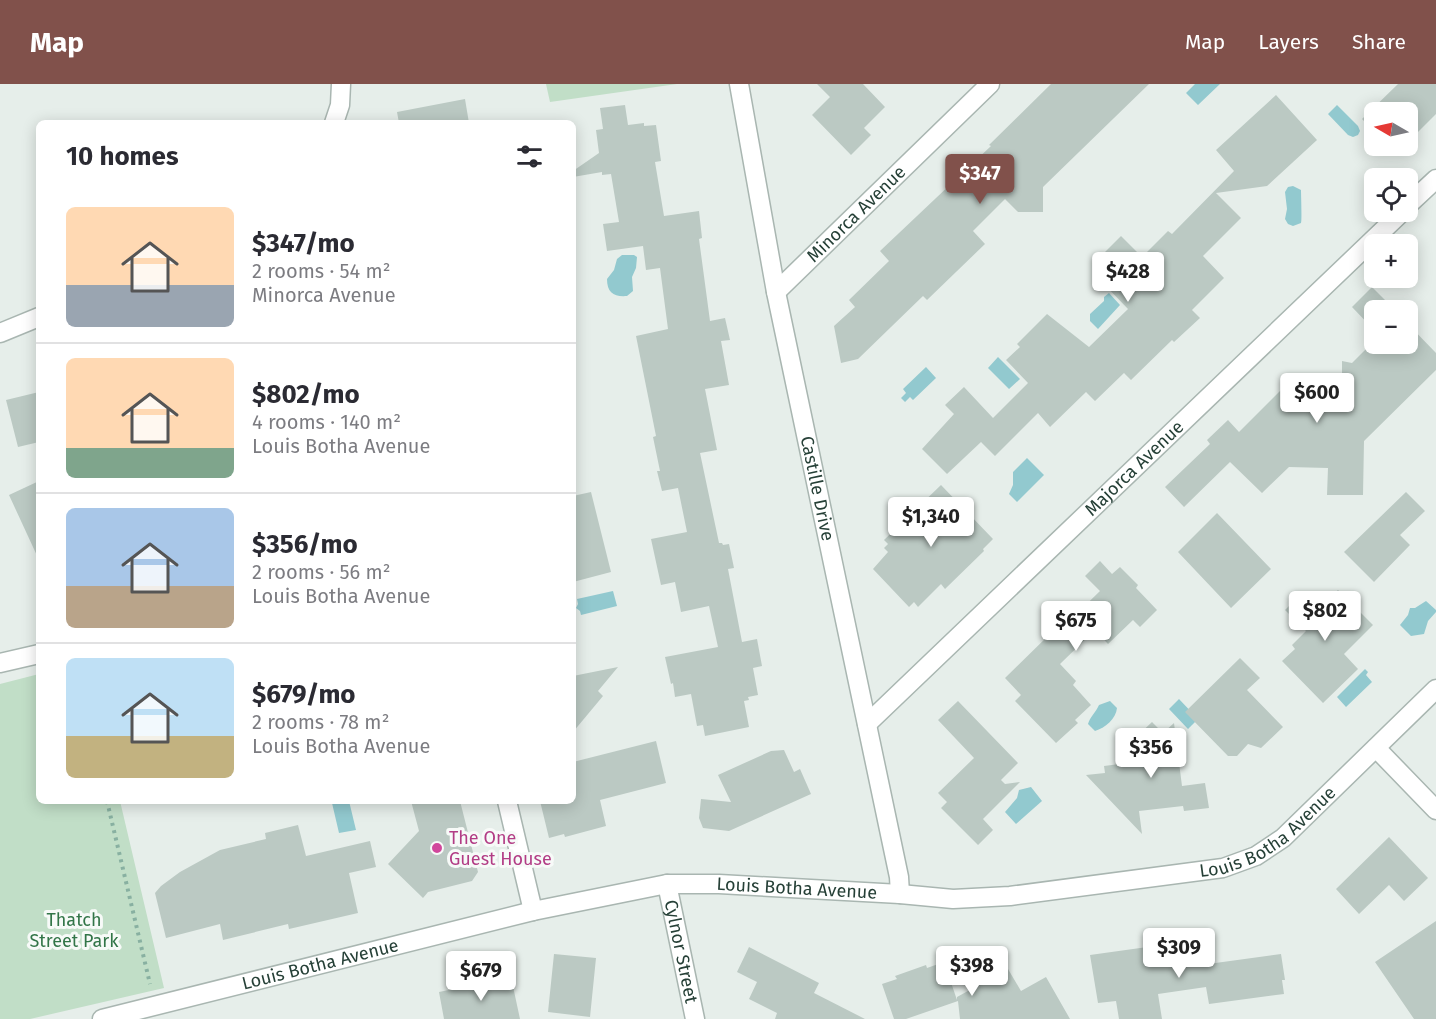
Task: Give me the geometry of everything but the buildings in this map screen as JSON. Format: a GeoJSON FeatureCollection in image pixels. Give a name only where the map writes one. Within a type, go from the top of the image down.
{"type":"FeatureCollection","features":[{"type":"Feature","properties":{"kind":"street"},"geometry":{"type":"LineString","coordinates":[[335,120],[340,105],[341,84]]}},
{"type":"Feature","properties":{"kind":"street","name":"Castille Drive"},"geometry":{"type":"LineString","coordinates":[[739,84],[776,292],[867,724],[900,894]]}},
{"type":"Feature","properties":{"kind":"street","name":"Minorca Avenue"},"geometry":{"type":"LineString","coordinates":[[776,292],[990,84]]}},
{"type":"Feature","properties":{"kind":"street"},"geometry":{"type":"LineString","coordinates":[[1418,196],[1436,179]]}},
{"type":"Feature","properties":{"kind":"street","name":"Majorca Avenue"},"geometry":{"type":"LineString","coordinates":[[867,724],[1392,222]]}},
{"type":"Feature","properties":{"kind":"street"},"geometry":{"type":"LineString","coordinates":[[0,333],[36,318]]}},
{"type":"Feature","properties":{"kind":"street"},"geometry":{"type":"LineString","coordinates":[[1,658],[36,654]]}},
{"type":"Feature","properties":{"kind":"street","name":"Louis Botha Avenue"},"geometry":{"type":"LineString","coordinates":[[102,1019],[533,911],[667,884],[719,884],[953,899],[1010,896],[1223,868],[1256,856],[1283,838],[1436,689]]}},
{"type":"Feature","properties":{"kind":"street"},"geometry":{"type":"LineString","coordinates":[[1376,748],[1436,810]]}},
{"type":"Feature","properties":{"kind":"street"},"geometry":{"type":"LineString","coordinates":[[508,804],[533,911]]}},
{"type":"Feature","properties":{"kind":"street","name":"Cylnor Street"},"geometry":{"type":"LineString","coordinates":[[667,884],[695,1019]]}},
{"type":"Feature","properties":{"kind":"path"},"geometry":{"type":"LineString","coordinates":[[109,804],[155,1006]]}},
{"type":"Feature","properties":{"kind":"green space"},"geometry":{"type":"Polygon","coordinates":[[[546,84],[677,84],[550,102],[546,84]]]}},
{"type":"Feature","properties":{"kind":"green space","name":"Thatch Street Park"},"geometry":{"type":"Polygon","coordinates":[[[36,675],[36,804],[121,804],[164,988],[30,1019],[0,1019],[0,684],[36,675]]]}},
{"type":"Feature","properties":{"kind":"water"},"geometry":{"type":"Polygon","coordinates":[[[1195,84],[1220,84],[1198,105],[1186,93],[1195,84]]]}},
{"type":"Feature","properties":{"kind":"water"},"geometry":{"type":"Polygon","coordinates":[[[1337,105],[1358,126],[1360,131],[1358,135],[1353,137],[1348,135],[1328,114],[1337,105]]]}},
{"type":"Feature","properties":{"kind":"water"},"geometry":{"type":"Polygon","coordinates":[[[1293,186],[1301,190],[1301,223],[1293,226],[1285,219],[1287,209],[1285,192],[1288,187],[1293,186]]]}},
{"type":"Feature","properties":{"kind":"water"},"geometry":{"type":"Polygon","coordinates":[[[622,255],[637,257],[632,277],[633,291],[627,296],[612,293],[607,284],[607,279],[614,270],[617,259],[622,255]]]}},
{"type":"Feature","properties":{"kind":"water"},"geometry":{"type":"Polygon","coordinates":[[[1109,293],[1120,305],[1098,329],[1090,321],[1090,314],[1109,293]]]}},
{"type":"Feature","properties":{"kind":"water"},"geometry":{"type":"Polygon","coordinates":[[[998,357],[1020,379],[1009,389],[988,368],[998,357]]]}},
{"type":"Feature","properties":{"kind":"water"},"geometry":{"type":"Polygon","coordinates":[[[926,367],[936,378],[913,400],[910,397],[905,402],[901,398],[906,393],[903,389],[926,367]]]}},
{"type":"Feature","properties":{"kind":"water"},"geometry":{"type":"Polygon","coordinates":[[[1027,458],[1044,475],[1017,502],[1009,494],[1013,485],[1013,472],[1027,458]]]}},
{"type":"Feature","properties":{"kind":"water"},"geometry":{"type":"Polygon","coordinates":[[[613,591],[617,606],[581,615],[576,608],[577,599],[613,591]]]}},
{"type":"Feature","properties":{"kind":"water"},"geometry":{"type":"Polygon","coordinates":[[[1426,601],[1436,612],[1428,621],[1424,634],[1411,636],[1400,625],[1408,615],[1410,608],[1415,608],[1426,601]]]}},
{"type":"Feature","properties":{"kind":"water"},"geometry":{"type":"Polygon","coordinates":[[[1365,669],[1368,672],[1366,675],[1372,682],[1346,707],[1337,697],[1365,669]]]}},
{"type":"Feature","properties":{"kind":"water"},"geometry":{"type":"Polygon","coordinates":[[[1179,699],[1198,719],[1188,729],[1169,709],[1179,699]]]}},
{"type":"Feature","properties":{"kind":"water"},"geometry":{"type":"Polygon","coordinates":[[[1110,701],[1117,708],[1115,716],[1103,728],[1095,731],[1088,724],[1089,721],[1099,705],[1110,701]]]}},
{"type":"Feature","properties":{"kind":"water"},"geometry":{"type":"Polygon","coordinates":[[[1031,787],[1042,801],[1016,824],[1005,812],[1017,798],[1019,790],[1031,787]]]}},
{"type":"Feature","properties":{"kind":"water"},"geometry":{"type":"Polygon","coordinates":[[[332,804],[350,804],[356,830],[339,833],[332,804]]]}},
{"type":"Feature","properties":{"kind":"place","name":"The One Guest House"},"geometry":{"type":"Point","coordinates":[437,848]}}]}
